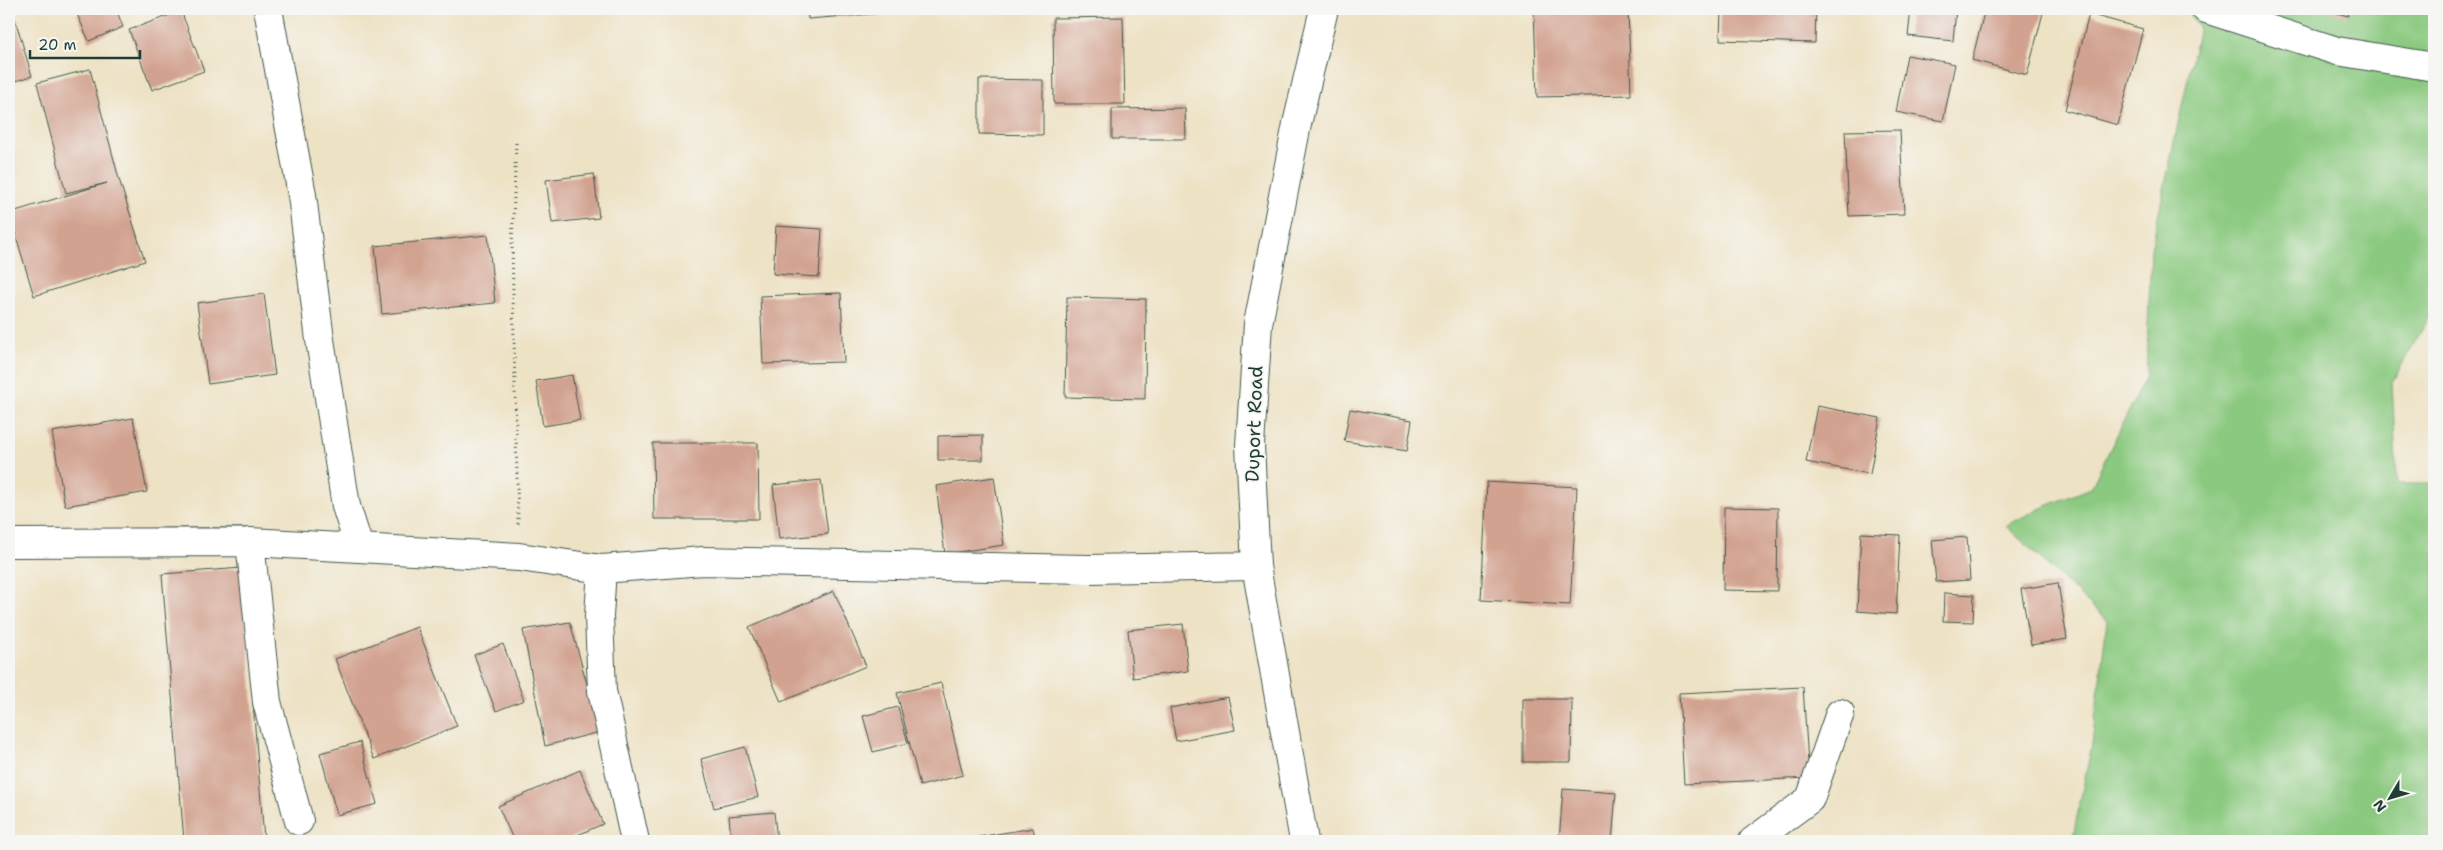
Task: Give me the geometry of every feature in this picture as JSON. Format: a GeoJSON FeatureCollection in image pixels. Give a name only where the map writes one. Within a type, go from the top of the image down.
{"type":"FeatureCollection","features":[{"type":"Feature","properties":{"kind":"street"},"geometry":{"type":"LineString","coordinates":[[268,9],[302,195],[320,340],[346,506],[359,547]]}},
{"type":"Feature","properties":{"kind":"street","name":"Duport Road"},"geometry":{"type":"LineString","coordinates":[[1304,841],[1256,566],[1250,445],[1258,324],[1297,124],[1324,9]]}},
{"type":"Feature","properties":{"kind":"street"},"geometry":{"type":"LineString","coordinates":[[2206,9],[2337,50],[2434,67]]}},
{"type":"Feature","properties":{"kind":"street"},"geometry":{"type":"LineString","coordinates":[[250,542],[267,702],[299,821]]}},
{"type":"Feature","properties":{"kind":"street"},"geometry":{"type":"LineString","coordinates":[[9,543],[250,542],[519,557],[602,569],[703,561],[1088,569],[1256,566]]}},
{"type":"Feature","properties":{"kind":"street"},"geometry":{"type":"LineString","coordinates":[[602,569],[599,616],[602,691],[636,841]]}},
{"type":"Feature","properties":{"kind":"street"},"geometry":{"type":"LineString","coordinates":[[1753,841],[1810,799],[1840,713]]}},
{"type":"Feature","properties":{"kind":"path"},"geometry":{"type":"LineString","coordinates":[[516,143],[512,246],[519,557]]}},
{"type":"Feature","properties":{"kind":"green space"},"geometry":{"type":"Polygon","coordinates":[[[2185,9],[2434,9],[2434,309],[2392,382],[2397,484],[2434,484],[2434,841],[2072,841],[2092,744],[2107,621],[2006,526],[2034,511],[2091,488],[2146,376],[2151,249],[2199,27],[2185,9]]]}},
{"type":"Feature","properties":{"kind":"building"},"geometry":{"type":"Polygon","coordinates":[[[9,9],[12,9],[32,76],[9,83],[9,9]]]}},
{"type":"Feature","properties":{"kind":"building"},"geometry":{"type":"Polygon","coordinates":[[[90,9],[116,9],[123,27],[89,41],[77,14],[90,9]]]}},
{"type":"Feature","properties":{"kind":"building"},"geometry":{"type":"Polygon","coordinates":[[[807,9],[896,9],[897,12],[808,19],[807,9]]]}},
{"type":"Feature","properties":{"kind":"building"},"geometry":{"type":"Polygon","coordinates":[[[1534,9],[1628,9],[1631,95],[1537,97],[1534,9]]]}},
{"type":"Feature","properties":{"kind":"building"},"geometry":{"type":"Polygon","coordinates":[[[1721,9],[1816,9],[1815,43],[1720,40],[1721,9]]]}},
{"type":"Feature","properties":{"kind":"building"},"geometry":{"type":"Polygon","coordinates":[[[1911,9],[1956,9],[1953,41],[1908,36],[1911,9]]]}},
{"type":"Feature","properties":{"kind":"building"},"geometry":{"type":"Polygon","coordinates":[[[1985,9],[2044,9],[2027,75],[1972,60],[1985,9]]]}},
{"type":"Feature","properties":{"kind":"building"},"geometry":{"type":"Polygon","coordinates":[[[2322,9],[2349,9],[2348,16],[2322,9]]]}},
{"type":"Feature","properties":{"kind":"building"},"geometry":{"type":"Polygon","coordinates":[[[181,11],[204,71],[152,90],[129,30],[181,11]]]}},
{"type":"Feature","properties":{"kind":"building"},"geometry":{"type":"Polygon","coordinates":[[[2089,14],[2143,29],[2118,125],[2065,110],[2089,14]]]}},
{"type":"Feature","properties":{"kind":"building"},"geometry":{"type":"Polygon","coordinates":[[[1123,17],[1125,104],[1054,104],[1053,18],[1123,17]]]}},
{"type":"Feature","properties":{"kind":"building"},"geometry":{"type":"Polygon","coordinates":[[[1907,55],[1955,64],[1943,121],[1896,112],[1907,55]]]}},
{"type":"Feature","properties":{"kind":"building"},"geometry":{"type":"Polygon","coordinates":[[[90,69],[119,179],[145,261],[34,296],[9,213],[107,183],[66,193],[37,83],[90,69]]]}},
{"type":"Feature","properties":{"kind":"building"},"geometry":{"type":"Polygon","coordinates":[[[979,79],[1043,80],[1043,135],[979,134],[979,79]]]}},
{"type":"Feature","properties":{"kind":"building"},"geometry":{"type":"Polygon","coordinates":[[[1185,108],[1186,139],[1112,139],[1112,109],[1185,108]]]}},
{"type":"Feature","properties":{"kind":"building"},"geometry":{"type":"Polygon","coordinates":[[[1900,130],[1904,214],[1849,216],[1845,131],[1900,130]]]}},
{"type":"Feature","properties":{"kind":"building"},"geometry":{"type":"Polygon","coordinates":[[[594,174],[599,218],[552,223],[546,180],[594,174]]]}},
{"type":"Feature","properties":{"kind":"building"},"geometry":{"type":"Polygon","coordinates":[[[776,226],[822,229],[819,277],[773,274],[776,226]]]}},
{"type":"Feature","properties":{"kind":"building"},"geometry":{"type":"Polygon","coordinates":[[[488,235],[495,303],[382,314],[375,246],[488,235]]]}},
{"type":"Feature","properties":{"kind":"building"},"geometry":{"type":"Polygon","coordinates":[[[841,293],[844,362],[763,364],[760,296],[841,293]]]}},
{"type":"Feature","properties":{"kind":"building"},"geometry":{"type":"Polygon","coordinates":[[[264,294],[275,375],[208,384],[197,303],[264,294]]]}},
{"type":"Feature","properties":{"kind":"building"},"geometry":{"type":"Polygon","coordinates":[[[1067,297],[1146,299],[1145,399],[1065,397],[1067,297]]]}},
{"type":"Feature","properties":{"kind":"building"},"geometry":{"type":"Polygon","coordinates":[[[572,375],[580,420],[543,426],[536,381],[572,375]]]}},
{"type":"Feature","properties":{"kind":"building"},"geometry":{"type":"Polygon","coordinates":[[[1817,406],[1880,418],[1870,474],[1806,462],[1817,406]]]}},
{"type":"Feature","properties":{"kind":"building"},"geometry":{"type":"Polygon","coordinates":[[[1350,409],[1412,420],[1407,451],[1344,441],[1350,409]]]}},
{"type":"Feature","properties":{"kind":"building"},"geometry":{"type":"Polygon","coordinates":[[[133,418],[147,492],[65,506],[52,432],[133,418]]]}},
{"type":"Feature","properties":{"kind":"building"},"geometry":{"type":"Polygon","coordinates":[[[983,435],[983,460],[938,460],[938,436],[983,435]]]}},
{"type":"Feature","properties":{"kind":"building"},"geometry":{"type":"Polygon","coordinates":[[[653,443],[758,443],[759,519],[654,519],[653,443]]]}},
{"type":"Feature","properties":{"kind":"building"},"geometry":{"type":"Polygon","coordinates":[[[994,477],[1004,545],[945,554],[936,486],[994,477]]]}},
{"type":"Feature","properties":{"kind":"building"},"geometry":{"type":"Polygon","coordinates":[[[821,480],[828,534],[779,539],[773,485],[821,480]]]}},
{"type":"Feature","properties":{"kind":"building"},"geometry":{"type":"Polygon","coordinates":[[[1487,482],[1577,487],[1570,605],[1481,600],[1487,482]]]}},
{"type":"Feature","properties":{"kind":"building"},"geometry":{"type":"Polygon","coordinates":[[[1724,507],[1778,508],[1777,591],[1723,590],[1724,507]]]}},
{"type":"Feature","properties":{"kind":"building"},"geometry":{"type":"Polygon","coordinates":[[[1861,533],[1900,535],[1896,614],[1857,611],[1861,533]]]}},
{"type":"Feature","properties":{"kind":"building"},"geometry":{"type":"Polygon","coordinates":[[[1967,537],[1970,580],[1936,582],[1932,540],[1967,537]]]}},
{"type":"Feature","properties":{"kind":"building"},"geometry":{"type":"Polygon","coordinates":[[[242,568],[264,839],[184,841],[162,574],[242,568]]]}},
{"type":"Feature","properties":{"kind":"building"},"geometry":{"type":"Polygon","coordinates":[[[2058,583],[2067,639],[2031,645],[2021,589],[2058,583]]]}},
{"type":"Feature","properties":{"kind":"building"},"geometry":{"type":"Polygon","coordinates":[[[834,591],[866,666],[781,702],[749,627],[834,591]]]}},
{"type":"Feature","properties":{"kind":"building"},"geometry":{"type":"Polygon","coordinates":[[[1944,593],[1974,595],[1973,622],[1943,621],[1944,593]]]}},
{"type":"Feature","properties":{"kind":"building"},"geometry":{"type":"Polygon","coordinates":[[[570,622],[600,732],[545,746],[523,630],[570,622]]]}},
{"type":"Feature","properties":{"kind":"building"},"geometry":{"type":"Polygon","coordinates":[[[1183,624],[1188,671],[1133,678],[1128,630],[1183,624]]]}},
{"type":"Feature","properties":{"kind":"building"},"geometry":{"type":"Polygon","coordinates":[[[417,627],[457,726],[374,759],[335,659],[417,627]]]}},
{"type":"Feature","properties":{"kind":"building"},"geometry":{"type":"Polygon","coordinates":[[[503,644],[524,700],[496,711],[474,655],[503,644]]]}},
{"type":"Feature","properties":{"kind":"building"},"geometry":{"type":"Polygon","coordinates":[[[941,683],[963,775],[920,786],[897,693],[941,683]]]}},
{"type":"Feature","properties":{"kind":"building"},"geometry":{"type":"Polygon","coordinates":[[[1803,687],[1809,778],[1684,784],[1679,693],[1803,687]]]}},
{"type":"Feature","properties":{"kind":"building"},"geometry":{"type":"Polygon","coordinates":[[[1228,697],[1235,730],[1176,741],[1170,708],[1228,697]]]}},
{"type":"Feature","properties":{"kind":"building"},"geometry":{"type":"Polygon","coordinates":[[[1523,699],[1572,699],[1571,762],[1523,762],[1523,699]]]}},
{"type":"Feature","properties":{"kind":"building"},"geometry":{"type":"Polygon","coordinates":[[[898,707],[908,743],[873,752],[863,716],[898,707]]]}},
{"type":"Feature","properties":{"kind":"building"},"geometry":{"type":"Polygon","coordinates":[[[360,742],[377,804],[337,815],[320,753],[360,742]]]}},
{"type":"Feature","properties":{"kind":"building"},"geometry":{"type":"Polygon","coordinates":[[[745,747],[758,797],[714,808],[701,759],[745,747]]]}},
{"type":"Feature","properties":{"kind":"building"},"geometry":{"type":"Polygon","coordinates":[[[580,770],[603,824],[564,841],[514,841],[498,806],[580,770]]]}},
{"type":"Feature","properties":{"kind":"building"},"geometry":{"type":"Polygon","coordinates":[[[1563,789],[1616,793],[1612,841],[1559,841],[1563,789]]]}},
{"type":"Feature","properties":{"kind":"building"},"geometry":{"type":"Polygon","coordinates":[[[774,812],[777,841],[731,841],[729,816],[774,812]]]}},
{"type":"Feature","properties":{"kind":"building"},"geometry":{"type":"Polygon","coordinates":[[[1033,828],[1036,841],[960,841],[960,840],[1033,828]]]}}]}
